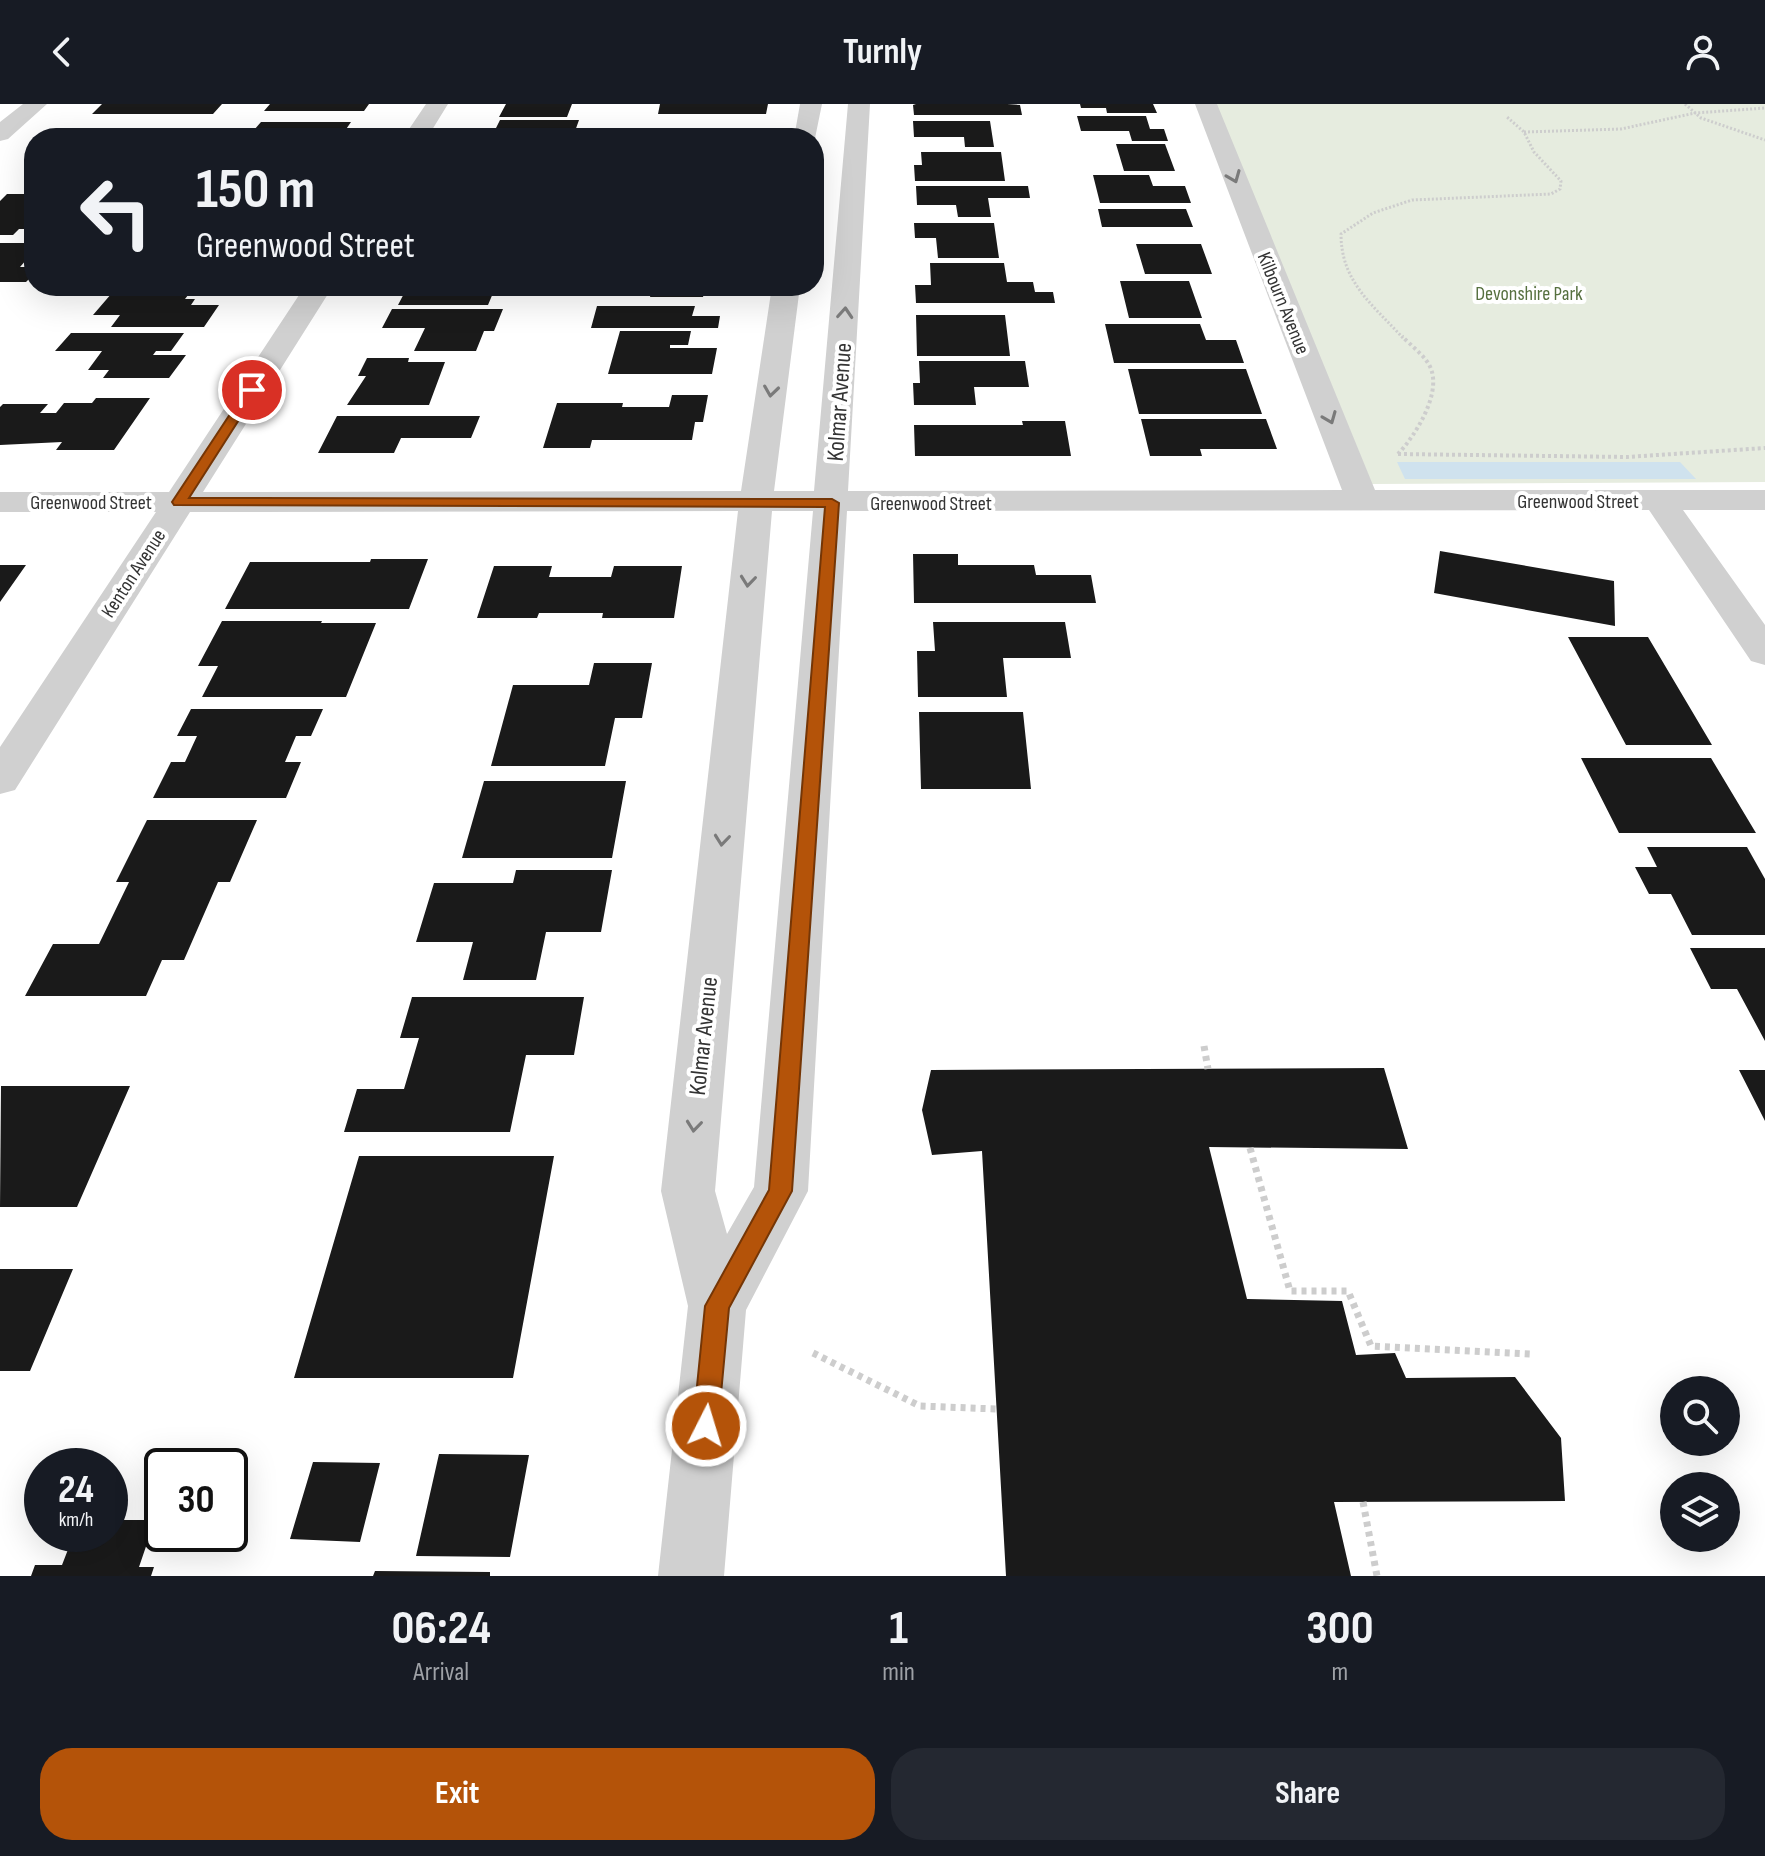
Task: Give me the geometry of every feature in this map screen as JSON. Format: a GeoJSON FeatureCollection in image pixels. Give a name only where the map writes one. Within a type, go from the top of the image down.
{"type":"FeatureCollection","features":[{"type":"Feature","properties":{"kind":"street"},"geometry":{"type":"LineString","coordinates":[[0,134],[36,104]]}},
{"type":"Feature","properties":{"kind":"street"},"geometry":{"type":"LineString","coordinates":[[421,128],[437,104]]}},
{"type":"Feature","properties":{"kind":"street"},"geometry":{"type":"LineString","coordinates":[[807,128],[811,104]]}},
{"type":"Feature","properties":{"kind":"street","name":"Kolmar Avenue"},"geometry":{"type":"LineString","coordinates":[[717,1306],[781,1191],[859,104]]}},
{"type":"Feature","properties":{"kind":"street","name":"Kilbourn Avenue"},"geometry":{"type":"LineString","coordinates":[[1206,104],[1363,502]]}},
{"type":"Feature","properties":{"kind":"street","name":"Kenton Avenue"},"geometry":{"type":"LineString","coordinates":[[0,780],[313,296]]}},
{"type":"Feature","properties":{"kind":"street","name":"Kolmar Avenue"},"geometry":{"type":"LineString","coordinates":[[691,1576],[717,1306],[688,1191],[756,503],[785,296]]}},
{"type":"Feature","properties":{"kind":"street"},"geometry":{"type":"LineString","coordinates":[[1659,500],[1765,653]]}},
{"type":"Feature","properties":{"kind":"street","name":"Greenwood Street"},"geometry":{"type":"LineString","coordinates":[[0,502],[1765,500]]}},
{"type":"Feature","properties":{"kind":"path"},"geometry":{"type":"LineString","coordinates":[[1685,104],[1710,122],[1765,140]]}},
{"type":"Feature","properties":{"kind":"path"},"geometry":{"type":"LineString","coordinates":[[1524,132],[1621,129],[1695,113],[1765,108]]}},
{"type":"Feature","properties":{"kind":"path"},"geometry":{"type":"LineString","coordinates":[[1398,454],[1412,441],[1423,419],[1433,385],[1431,368],[1357,287],[1341,258],[1341,234],[1373,213],[1412,200],[1551,194],[1560,189],[1561,181],[1534,152],[1524,132],[1507,117]]}},
{"type":"Feature","properties":{"kind":"path"},"geometry":{"type":"LineString","coordinates":[[1345,456],[1701,455],[1765,448]]}},
{"type":"Feature","properties":{"kind":"path"},"geometry":{"type":"LineString","coordinates":[[1204,1046],[1208,1069]]}},
{"type":"Feature","properties":{"kind":"path"},"geometry":{"type":"LineString","coordinates":[[1250,1148],[1290,1291],[1348,1291],[1371,1346],[1531,1354]]}},
{"type":"Feature","properties":{"kind":"path"},"geometry":{"type":"LineString","coordinates":[[813,1353],[920,1406],[996,1409]]}},
{"type":"Feature","properties":{"kind":"path"},"geometry":{"type":"LineString","coordinates":[[1363,1502],[1377,1576]]}},
{"type":"Feature","properties":{"kind":"green space","name":"Devonshire Park"},"geometry":{"type":"Polygon","coordinates":[[[1216,104],[1765,104],[1765,482],[1372,484],[1216,104]]]}},
{"type":"Feature","properties":{"kind":"water"},"geometry":{"type":"Polygon","coordinates":[[[1397,462],[1680,462],[1696,479],[1405,479],[1397,462]]]}},
{"type":"Feature","properties":{"kind":"building"},"geometry":{"type":"Polygon","coordinates":[[[102,104],[222,104],[213,114],[92,114],[102,104]]]}},
{"type":"Feature","properties":{"kind":"building"},"geometry":{"type":"Polygon","coordinates":[[[270,104],[369,104],[364,111],[264,111],[270,104]]]}},
{"type":"Feature","properties":{"kind":"building"},"geometry":{"type":"Polygon","coordinates":[[[506,104],[572,104],[567,117],[499,117],[506,104]]]}},
{"type":"Feature","properties":{"kind":"building"},"geometry":{"type":"Polygon","coordinates":[[[660,104],[768,104],[766,114],[658,114],[660,104]]]}},
{"type":"Feature","properties":{"kind":"building"},"geometry":{"type":"Polygon","coordinates":[[[1080,104],[1153,104],[1157,113],[1107,113],[1106,108],[1081,108],[1080,104]]]}},
{"type":"Feature","properties":{"kind":"building"},"geometry":{"type":"Polygon","coordinates":[[[913,105],[1020,105],[1022,115],[914,115],[913,105]]]}},
{"type":"Feature","properties":{"kind":"building"},"geometry":{"type":"Polygon","coordinates":[[[1077,116],[1146,116],[1150,129],[1164,129],[1168,141],[1132,141],[1129,131],[1081,131],[1077,116]]]}},
{"type":"Feature","properties":{"kind":"building"},"geometry":{"type":"Polygon","coordinates":[[[500,120],[579,120],[576,128],[496,128],[500,120]]]}},
{"type":"Feature","properties":{"kind":"building"},"geometry":{"type":"Polygon","coordinates":[[[913,121],[990,121],[994,147],[965,147],[964,137],[914,137],[913,121]]]}},
{"type":"Feature","properties":{"kind":"building"},"geometry":{"type":"Polygon","coordinates":[[[261,122],[351,122],[347,128],[256,128],[261,122]]]}},
{"type":"Feature","properties":{"kind":"building"},"geometry":{"type":"Polygon","coordinates":[[[1116,144],[1165,144],[1175,171],[1124,171],[1116,144]]]}},
{"type":"Feature","properties":{"kind":"building"},"geometry":{"type":"Polygon","coordinates":[[[921,152],[1001,152],[1005,181],[915,181],[914,165],[922,165],[921,152]]]}},
{"type":"Feature","properties":{"kind":"building"},"geometry":{"type":"Polygon","coordinates":[[[1093,175],[1149,175],[1153,186],[1185,186],[1191,203],[1100,203],[1093,175]]]}},
{"type":"Feature","properties":{"kind":"building"},"geometry":{"type":"Polygon","coordinates":[[[916,186],[1028,186],[1030,198],[988,198],[991,217],[958,217],[956,205],[917,205],[916,186]]]}},
{"type":"Feature","properties":{"kind":"building"},"geometry":{"type":"Polygon","coordinates":[[[7,194],[24,194],[24,229],[13,235],[0,235],[0,201],[7,194]]]}},
{"type":"Feature","properties":{"kind":"building"},"geometry":{"type":"Polygon","coordinates":[[[1098,209],[1186,209],[1193,227],[1102,227],[1098,209]]]}},
{"type":"Feature","properties":{"kind":"building"},"geometry":{"type":"Polygon","coordinates":[[[914,223],[994,223],[999,258],[938,258],[936,238],[915,238],[914,223]]]}},
{"type":"Feature","properties":{"kind":"building"},"geometry":{"type":"Polygon","coordinates":[[[0,243],[24,243],[24,262],[20,267],[24,267],[24,282],[0,282],[0,243]]]}},
{"type":"Feature","properties":{"kind":"building"},"geometry":{"type":"Polygon","coordinates":[[[1136,244],[1201,244],[1212,274],[1145,274],[1136,244]]]}},
{"type":"Feature","properties":{"kind":"building"},"geometry":{"type":"Polygon","coordinates":[[[930,263],[1004,263],[1007,282],[1033,282],[1035,292],[1053,292],[1055,303],[916,303],[915,285],[931,285],[930,263]]]}},
{"type":"Feature","properties":{"kind":"building"},"geometry":{"type":"Polygon","coordinates":[[[1120,281],[1189,281],[1202,318],[1129,318],[1120,281]]]}},
{"type":"Feature","properties":{"kind":"building"},"geometry":{"type":"Polygon","coordinates":[[[109,296],[187,296],[185,299],[195,299],[191,305],[219,305],[204,327],[111,327],[120,315],[93,315],[109,296]]]}},
{"type":"Feature","properties":{"kind":"building"},"geometry":{"type":"Polygon","coordinates":[[[403,296],[492,296],[488,305],[398,305],[403,296]]]}},
{"type":"Feature","properties":{"kind":"building"},"geometry":{"type":"Polygon","coordinates":[[[650,296],[703,296],[703,297],[650,296]]]}},
{"type":"Feature","properties":{"kind":"building"},"geometry":{"type":"Polygon","coordinates":[[[597,306],[695,306],[692,316],[720,316],[718,328],[591,328],[597,306]]]}},
{"type":"Feature","properties":{"kind":"building"},"geometry":{"type":"Polygon","coordinates":[[[392,309],[503,309],[494,331],[484,331],[476,351],[414,351],[425,328],[382,328],[392,309]]]}},
{"type":"Feature","properties":{"kind":"building"},"geometry":{"type":"Polygon","coordinates":[[[916,315],[1005,315],[1010,356],[917,356],[916,315]]]}},
{"type":"Feature","properties":{"kind":"building"},"geometry":{"type":"Polygon","coordinates":[[[1105,324],[1200,324],[1206,340],[1236,340],[1244,363],[1114,363],[1105,324]]]}},
{"type":"Feature","properties":{"kind":"building"},"geometry":{"type":"Polygon","coordinates":[[[620,331],[691,331],[688,345],[670,345],[670,348],[717,348],[712,374],[608,374],[620,331]]]}},
{"type":"Feature","properties":{"kind":"building"},"geometry":{"type":"Polygon","coordinates":[[[71,333],[184,333],[171,351],[156,351],[153,355],[186,355],[169,378],[103,378],[109,370],[88,370],[102,351],[55,351],[71,333]]]}},
{"type":"Feature","properties":{"kind":"building"},"geometry":{"type":"Polygon","coordinates":[[[367,358],[445,362],[429,405],[347,405],[366,376],[358,376],[367,358]]]}},
{"type":"Feature","properties":{"kind":"building"},"geometry":{"type":"Polygon","coordinates":[[[919,361],[1025,361],[1029,387],[974,387],[976,405],[914,405],[913,383],[920,383],[919,361]]]}},
{"type":"Feature","properties":{"kind":"building"},"geometry":{"type":"Polygon","coordinates":[[[1128,369],[1246,369],[1262,414],[1139,414],[1128,369]]]}},
{"type":"Feature","properties":{"kind":"building"},"geometry":{"type":"Polygon","coordinates":[[[672,395],[708,395],[703,422],[695,422],[692,440],[592,440],[590,448],[543,448],[557,403],[669,407],[672,395]]]}},
{"type":"Feature","properties":{"kind":"building"},"geometry":{"type":"Polygon","coordinates":[[[96,398],[150,398],[114,450],[56,450],[62,442],[0,445],[0,407],[3,404],[48,404],[40,413],[56,413],[64,403],[92,403],[96,398]]]}},
{"type":"Feature","properties":{"kind":"building"},"geometry":{"type":"Polygon","coordinates":[[[337,416],[480,416],[471,438],[401,438],[394,453],[318,453],[337,416]]]}},
{"type":"Feature","properties":{"kind":"building"},"geometry":{"type":"Polygon","coordinates":[[[1141,419],[1266,419],[1277,449],[1200,449],[1202,456],[1150,456],[1141,419]]]}},
{"type":"Feature","properties":{"kind":"building"},"geometry":{"type":"Polygon","coordinates":[[[1022,421],[1065,421],[1071,456],[915,456],[914,425],[1023,425],[1022,421]]]}},
{"type":"Feature","properties":{"kind":"building"},"geometry":{"type":"Polygon","coordinates":[[[1440,551],[1614,581],[1615,626],[1434,593],[1440,551]]]}},
{"type":"Feature","properties":{"kind":"building"},"geometry":{"type":"Polygon","coordinates":[[[913,554],[958,554],[958,565],[1034,565],[1036,575],[1091,575],[1096,603],[914,603],[913,554]]]}},
{"type":"Feature","properties":{"kind":"building"},"geometry":{"type":"Polygon","coordinates":[[[371,559],[428,559],[409,609],[225,609],[250,562],[370,562],[371,559]]]}},
{"type":"Feature","properties":{"kind":"building"},"geometry":{"type":"Polygon","coordinates":[[[0,565],[26,565],[0,602],[0,565]]]}},
{"type":"Feature","properties":{"kind":"building"},"geometry":{"type":"Polygon","coordinates":[[[494,566],[552,566],[549,577],[611,577],[614,566],[682,566],[674,618],[602,618],[603,613],[539,613],[537,618],[477,618],[494,566]]]}},
{"type":"Feature","properties":{"kind":"building"},"geometry":{"type":"Polygon","coordinates":[[[222,621],[376,623],[346,697],[202,697],[218,666],[198,666],[222,621]]]}},
{"type":"Feature","properties":{"kind":"building"},"geometry":{"type":"Polygon","coordinates":[[[933,622],[1065,622],[1071,658],[1003,658],[1007,697],[918,697],[917,651],[935,651],[933,622]]]}},
{"type":"Feature","properties":{"kind":"building"},"geometry":{"type":"Polygon","coordinates":[[[1568,637],[1648,637],[1712,745],[1626,745],[1568,637]]]}},
{"type":"Feature","properties":{"kind":"building"},"geometry":{"type":"Polygon","coordinates":[[[594,663],[652,663],[642,718],[615,718],[605,766],[491,766],[513,685],[589,685],[594,663]]]}},
{"type":"Feature","properties":{"kind":"building"},"geometry":{"type":"Polygon","coordinates":[[[191,709],[323,709],[311,736],[296,736],[285,762],[301,762],[286,798],[153,798],[171,762],[185,762],[197,736],[177,736],[191,709]]]}},
{"type":"Feature","properties":{"kind":"building"},"geometry":{"type":"Polygon","coordinates":[[[919,712],[1023,712],[1031,789],[921,789],[919,712]]]}},
{"type":"Feature","properties":{"kind":"building"},"geometry":{"type":"Polygon","coordinates":[[[1581,758],[1711,758],[1756,833],[1619,833],[1581,758]]]}},
{"type":"Feature","properties":{"kind":"building"},"geometry":{"type":"Polygon","coordinates":[[[484,781],[626,781],[612,858],[462,858],[484,781]]]}},
{"type":"Feature","properties":{"kind":"building"},"geometry":{"type":"Polygon","coordinates":[[[147,820],[257,820],[230,882],[218,882],[184,960],[162,960],[146,996],[25,996],[53,944],[99,944],[129,882],[116,882],[147,820]]]}},
{"type":"Feature","properties":{"kind":"building"},"geometry":{"type":"Polygon","coordinates":[[[1647,847],[1747,847],[1765,879],[1765,935],[1692,935],[1671,894],[1649,894],[1635,867],[1657,867],[1647,847]]]}},
{"type":"Feature","properties":{"kind":"building"},"geometry":{"type":"Polygon","coordinates":[[[516,870],[612,870],[601,932],[546,932],[536,980],[463,980],[473,942],[416,942],[434,883],[513,883],[516,870]]]}},
{"type":"Feature","properties":{"kind":"building"},"geometry":{"type":"Polygon","coordinates":[[[1690,948],[1765,948],[1765,1041],[1737,989],[1711,989],[1690,948]]]}},
{"type":"Feature","properties":{"kind":"building"},"geometry":{"type":"Polygon","coordinates":[[[412,997],[584,997],[574,1055],[526,1055],[510,1132],[344,1132],[357,1089],[404,1089],[419,1038],[400,1038],[412,997]]]}},
{"type":"Feature","properties":{"kind":"building"},"geometry":{"type":"Polygon","coordinates":[[[1384,1068],[1408,1149],[1209,1147],[1247,1299],[1342,1301],[1356,1355],[1395,1353],[1406,1378],[1515,1377],[1561,1438],[1565,1501],[1334,1502],[1351,1576],[1006,1576],[982,1151],[932,1155],[922,1110],[931,1070],[1384,1068]]]}},
{"type":"Feature","properties":{"kind":"building"},"geometry":{"type":"Polygon","coordinates":[[[1739,1070],[1765,1070],[1765,1121],[1739,1070]]]}},
{"type":"Feature","properties":{"kind":"building"},"geometry":{"type":"Polygon","coordinates":[[[1,1086],[130,1086],[77,1207],[0,1207],[1,1086]]]}},
{"type":"Feature","properties":{"kind":"building"},"geometry":{"type":"Polygon","coordinates":[[[359,1156],[554,1156],[513,1378],[294,1378],[359,1156]]]}},
{"type":"Feature","properties":{"kind":"building"},"geometry":{"type":"Polygon","coordinates":[[[0,1269],[73,1269],[30,1371],[0,1371],[0,1269]]]}},
{"type":"Feature","properties":{"kind":"building"},"geometry":{"type":"Polygon","coordinates":[[[439,1454],[529,1455],[510,1557],[416,1556],[439,1454]]]}},
{"type":"Feature","properties":{"kind":"building"},"geometry":{"type":"Polygon","coordinates":[[[313,1462],[380,1463],[360,1542],[290,1539],[313,1462]]]}},
{"type":"Feature","properties":{"kind":"building"},"geometry":{"type":"Polygon","coordinates":[[[128,1520],[144,1520],[144,1552],[139,1567],[154,1567],[151,1576],[31,1576],[35,1565],[62,1565],[67,1552],[128,1552],[128,1520]]]}},
{"type":"Feature","properties":{"kind":"building"},"geometry":{"type":"Polygon","coordinates":[[[375,1571],[490,1572],[490,1576],[373,1576],[375,1571]]]}},
{"type":"Feature","properties":{"kind":"route"},"geometry":{"type":"LineString","coordinates":[[252,390],[179,502],[832,503],[781,1191],[717,1306],[706,1426]]}}]}
